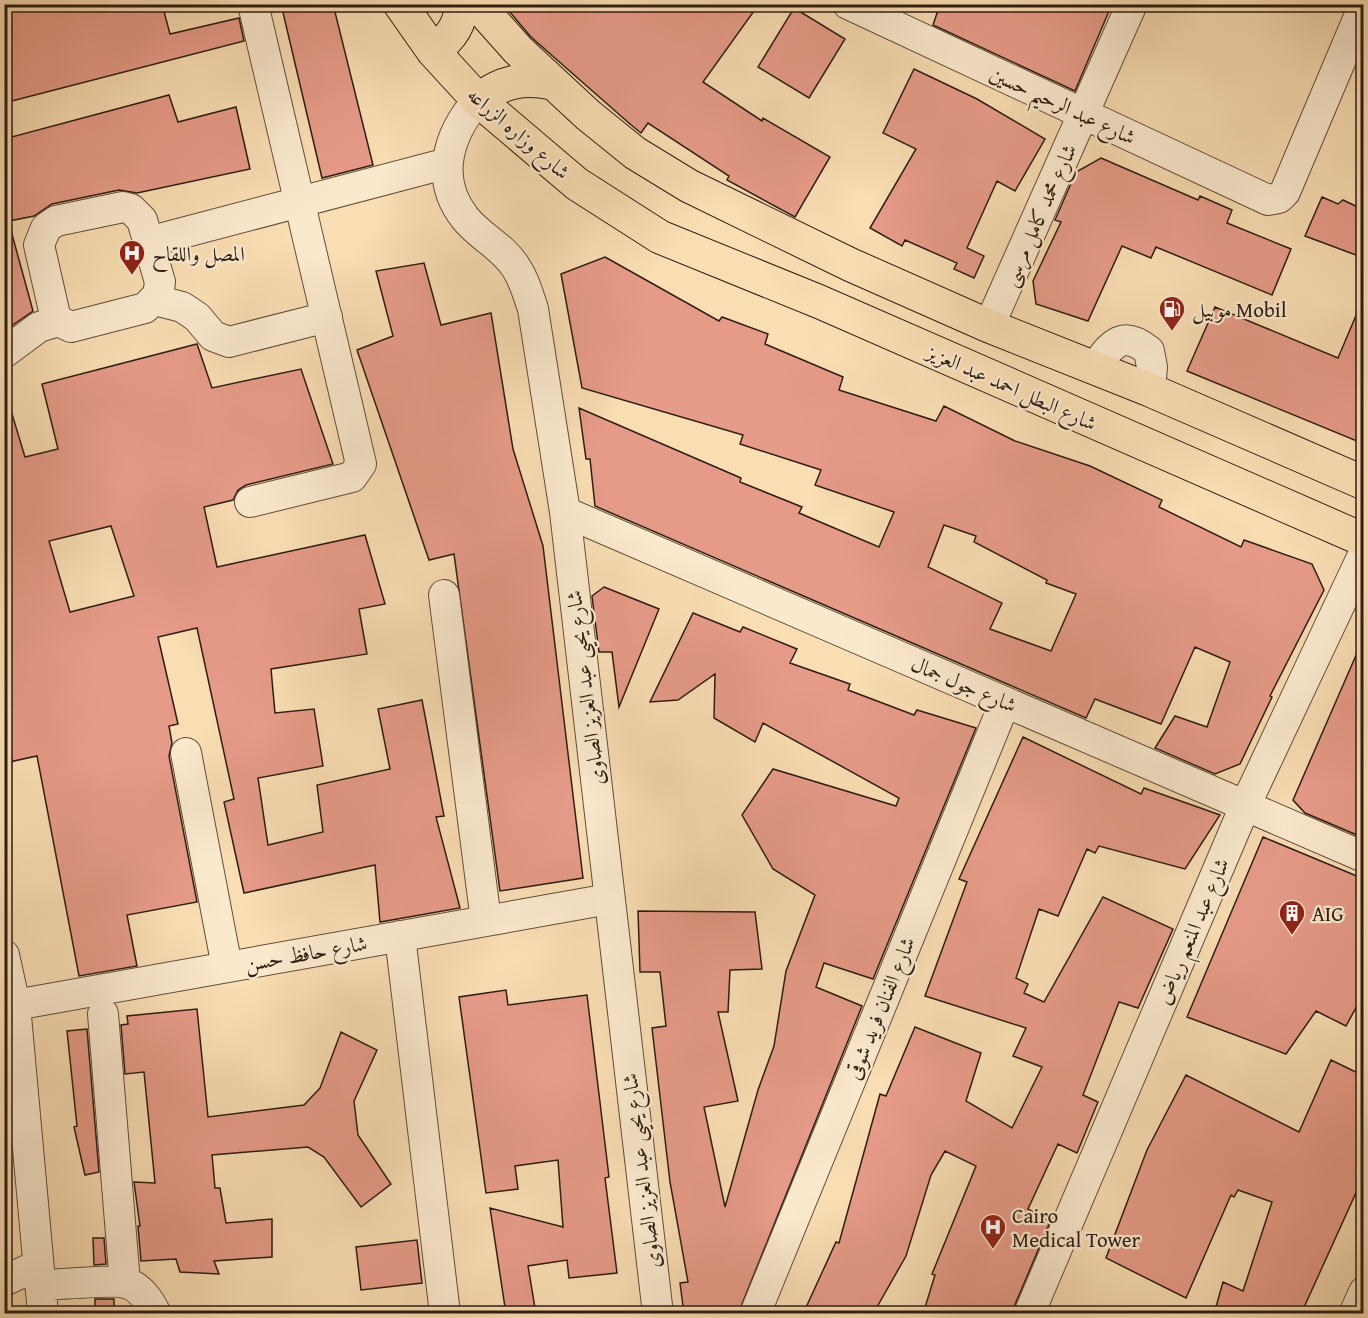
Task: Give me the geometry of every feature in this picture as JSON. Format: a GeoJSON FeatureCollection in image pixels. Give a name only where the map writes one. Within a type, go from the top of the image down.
{"type":"FeatureCollection","features":[{"type":"Feature","properties":{"kind":"main road","name":"شارع وزاره الزراعه"},"geometry":{"type":"LineString","coordinates":[[400,4],[433,51],[477,100],[578,184],[660,237]]}},
{"type":"Feature","properties":{"kind":"main road"},"geometry":{"type":"LineString","coordinates":[[433,51],[446,42],[456,28],[461,4]]}},
{"type":"Feature","properties":{"kind":"main road"},"geometry":{"type":"LineString","coordinates":[[477,4],[552,82],[635,153],[689,186],[777,231],[989,326],[1150,390],[1364,483]]}},
{"type":"Feature","properties":{"kind":"main road"},"geometry":{"type":"LineString","coordinates":[[477,100],[490,90],[520,80],[552,82]]}},
{"type":"Feature","properties":{"kind":"main road","name":"شارع البطل احمد عبد العزيز"},"geometry":{"type":"LineString","coordinates":[[660,237],[820,302],[1364,540]]}},
{"type":"Feature","properties":{"kind":"street"},"geometry":{"type":"LineString","coordinates":[[250,502],[352,477],[361,464],[253,4]]}},
{"type":"Feature","properties":{"kind":"street","name":"شارع عبد الرحيم حسين"},"geometry":{"type":"LineString","coordinates":[[848,4],[887,13],[1084,114],[1268,200],[1279,198],[1287,188],[1364,5]]}},
{"type":"Feature","properties":{"kind":"street","name":"شارع محمد كامل مرسى"},"geometry":{"type":"LineString","coordinates":[[989,326],[1132,4]]}},
{"type":"Feature","properties":{"kind":"street"},"geometry":{"type":"LineString","coordinates":[[151,251],[449,173],[451,140],[462,118],[477,100]]}},
{"type":"Feature","properties":{"kind":"street","name":"شارع يحيى عبد العزيز الصاوى"},"geometry":{"type":"LineString","coordinates":[[449,173],[453,198],[465,218],[500,248],[515,266],[526,286],[533,309],[565,512],[658,1314]]}},
{"type":"Feature","properties":{"kind":"street"},"geometry":{"type":"LineString","coordinates":[[4,354],[39,327],[58,321],[71,327],[145,308],[155,300],[160,282],[137,214],[123,207],[56,221],[46,228],[39,245],[58,321]]}},
{"type":"Feature","properties":{"kind":"street"},"geometry":{"type":"LineString","coordinates":[[155,300],[182,306],[196,317],[213,336],[229,342],[327,317]]}},
{"type":"Feature","properties":{"kind":"street","name":"شارع جول جمال"},"geometry":{"type":"LineString","coordinates":[[565,512],[1364,857]]}},
{"type":"Feature","properties":{"kind":"street","name":"شارع عبد المنعم رياض"},"geometry":{"type":"LineString","coordinates":[[1029,1314],[1245,806],[1364,553]]}},
{"type":"Feature","properties":{"kind":"street"},"geometry":{"type":"LineString","coordinates":[[444,595],[486,921]]}},
{"type":"Feature","properties":{"kind":"street","name":"شارع الفنان فريد شوقى"},"geometry":{"type":"LineString","coordinates":[[755,1314],[1005,702]]}},
{"type":"Feature","properties":{"kind":"street"},"geometry":{"type":"LineString","coordinates":[[186,753],[227,967]]}},
{"type":"Feature","properties":{"kind":"street","name":"شارع حافظ حسن"},"geometry":{"type":"LineString","coordinates":[[10,1007],[609,899]]}},
{"type":"Feature","properties":{"kind":"street"},"geometry":{"type":"LineString","coordinates":[[400,936],[445,1314]]}},
{"type":"Feature","properties":{"kind":"street"},"geometry":{"type":"LineString","coordinates":[[4,955],[41,1288]]}},
{"type":"Feature","properties":{"kind":"street"},"geometry":{"type":"LineString","coordinates":[[103,1014],[125,1282]]}},
{"type":"Feature","properties":{"kind":"street"},"geometry":{"type":"LineString","coordinates":[[4,1281],[41,1288],[125,1282],[139,1290],[149,1300],[156,1314]]}},
{"type":"Feature","properties":{"kind":"street"},"geometry":{"type":"LineString","coordinates":[[1354,1314],[1364,1292]]}},
{"type":"Feature","properties":{"kind":"building"},"geometry":{"type":"Polygon","coordinates":[[[4,4],[162,4],[170,34],[239,18],[244,41],[4,103],[4,4]]]}},
{"type":"Feature","properties":{"kind":"building"},"geometry":{"type":"Polygon","coordinates":[[[281,4],[333,4],[373,165],[322,178],[281,4]]]}},
{"type":"Feature","properties":{"kind":"building"},"geometry":{"type":"Polygon","coordinates":[[[503,4],[759,4],[703,82],[762,121],[763,118],[830,157],[795,217],[727,180],[729,176],[648,123],[641,133],[531,37],[503,4]]]}},
{"type":"Feature","properties":{"kind":"building"},"geometry":{"type":"Polygon","coordinates":[[[940,4],[1112,4],[1075,91],[933,25],[940,4]]]}},
{"type":"Feature","properties":{"kind":"building"},"geometry":{"type":"Polygon","coordinates":[[[794,8],[845,39],[809,98],[758,67],[794,8]]]}},
{"type":"Feature","properties":{"kind":"building"},"geometry":{"type":"Polygon","coordinates":[[[914,69],[977,99],[1045,139],[1015,191],[997,181],[967,248],[984,256],[974,278],[954,269],[957,263],[905,240],[902,246],[870,228],[916,149],[883,133],[914,69]]]}},
{"type":"Feature","properties":{"kind":"building"},"geometry":{"type":"Polygon","coordinates":[[[169,95],[178,122],[236,107],[250,169],[137,193],[119,190],[52,204],[34,216],[4,222],[4,139],[169,95]]]}},
{"type":"Feature","properties":{"kind":"building"},"geometry":{"type":"Polygon","coordinates":[[[1101,158],[1198,200],[1200,196],[1232,210],[1227,223],[1291,249],[1272,295],[1156,247],[1151,258],[1122,246],[1088,321],[1036,304],[1033,281],[1061,222],[1055,220],[1076,172],[1101,158]]]}},
{"type":"Feature","properties":{"kind":"building"},"geometry":{"type":"Polygon","coordinates":[[[1322,197],[1338,204],[1343,200],[1364,210],[1364,258],[1305,236],[1322,197]]]}},
{"type":"Feature","properties":{"kind":"building"},"geometry":{"type":"Polygon","coordinates":[[[10,227],[33,311],[4,331],[4,228],[10,227]]]}},
{"type":"Feature","properties":{"kind":"building"},"geometry":{"type":"Polygon","coordinates":[[[605,257],[719,321],[722,317],[768,334],[765,344],[843,377],[839,390],[936,421],[944,406],[1015,441],[1090,466],[1162,500],[1159,507],[1241,547],[1244,540],[1312,564],[1324,590],[1270,696],[1272,697],[1240,764],[1215,774],[1155,748],[1175,716],[1207,727],[1230,662],[1195,647],[1161,724],[1095,699],[1086,718],[595,506],[590,459],[586,459],[579,408],[741,478],[740,482],[802,507],[799,513],[879,547],[894,512],[815,485],[821,470],[740,444],[743,435],[582,388],[561,274],[605,257]],[[944,525],[928,567],[1002,603],[990,629],[1051,651],[1076,594],[1046,583],[1047,580],[974,542],[976,536],[944,525]]]}},
{"type":"Feature","properties":{"kind":"building"},"geometry":{"type":"Polygon","coordinates":[[[424,263],[441,325],[491,313],[513,449],[543,546],[583,878],[500,891],[454,554],[429,560],[357,350],[393,336],[376,271],[424,263]]]}},
{"type":"Feature","properties":{"kind":"building"},"geometry":{"type":"Polygon","coordinates":[[[1363,299],[1364,444],[1187,371],[1215,307],[1338,358],[1363,299]]]}},
{"type":"Feature","properties":{"kind":"building"},"geometry":{"type":"Polygon","coordinates":[[[197,344],[212,388],[301,369],[333,464],[246,485],[238,490],[233,500],[204,507],[217,567],[365,535],[385,604],[359,609],[367,654],[271,669],[275,713],[314,709],[323,766],[258,778],[268,845],[323,832],[317,785],[390,769],[378,709],[422,700],[444,816],[436,817],[460,908],[380,922],[375,865],[244,893],[224,802],[234,799],[197,628],[158,637],[178,724],[169,726],[172,743],[169,756],[197,902],[127,915],[137,966],[79,976],[37,756],[9,762],[4,746],[4,404],[9,404],[25,457],[58,449],[42,384],[197,344]],[[111,526],[49,541],[70,612],[134,596],[111,526]]]}},
{"type":"Feature","properties":{"kind":"building"},"geometry":{"type":"Polygon","coordinates":[[[604,587],[659,609],[619,707],[612,652],[599,652],[592,596],[604,587]]]}},
{"type":"Feature","properties":{"kind":"building"},"geometry":{"type":"Polygon","coordinates":[[[693,613],[740,632],[743,627],[797,649],[790,663],[850,684],[848,690],[914,715],[917,710],[976,728],[873,979],[824,963],[816,987],[862,1006],[738,1314],[684,1314],[680,1283],[688,1282],[670,1182],[652,1028],[666,1026],[660,972],[640,972],[638,911],[755,912],[762,969],[730,970],[728,1012],[718,1012],[738,1101],[704,1107],[725,1207],[758,1090],[774,1046],[786,971],[815,895],[773,869],[742,815],[773,769],[896,806],[899,798],[763,723],[755,742],[714,718],[715,674],[678,700],[650,702],[693,613]]]}},
{"type":"Feature","properties":{"kind":"building"},"geometry":{"type":"Polygon","coordinates":[[[1364,637],[1364,838],[1305,813],[1293,800],[1364,637]]]}},
{"type":"Feature","properties":{"kind":"building"},"geometry":{"type":"Polygon","coordinates":[[[1023,737],[1141,794],[1144,788],[1220,815],[1185,869],[1099,846],[1095,853],[1087,849],[1058,916],[1039,909],[1016,978],[1028,984],[1024,993],[1044,1002],[1103,897],[1173,929],[1138,1008],[1119,1002],[1083,1095],[1098,1102],[1077,1153],[1058,1144],[1028,1209],[1050,1222],[1011,1314],[923,1314],[935,1275],[932,1274],[976,1166],[945,1151],[931,1175],[906,1256],[873,1314],[803,1314],[836,1242],[839,1243],[880,1094],[886,1096],[915,1027],[981,1053],[966,1101],[1012,1128],[1042,1067],[1013,1056],[1026,1028],[925,996],[967,882],[959,879],[1023,737]]]}},
{"type":"Feature","properties":{"kind":"building","name":"AIG"},"geometry":{"type":"Polygon","coordinates":[[[1263,837],[1364,879],[1364,993],[1346,1026],[1316,1011],[1286,1054],[1187,1017],[1263,837]]]}},
{"type":"Feature","properties":{"kind":"building"},"geometry":{"type":"Polygon","coordinates":[[[506,990],[508,1005],[587,995],[609,1177],[605,1178],[617,1273],[569,1278],[567,1260],[528,1266],[536,1314],[506,1314],[490,1208],[563,1227],[558,1160],[515,1166],[518,1189],[486,1193],[459,997],[506,990]]]}},
{"type":"Feature","properties":{"kind":"building"},"geometry":{"type":"Polygon","coordinates":[[[197,1009],[208,1117],[304,1105],[320,1088],[341,1032],[377,1050],[354,1101],[358,1135],[391,1184],[361,1207],[324,1157],[308,1147],[212,1155],[215,1188],[220,1188],[226,1223],[272,1219],[272,1257],[214,1261],[219,1274],[180,1272],[176,1259],[141,1261],[138,1226],[140,1226],[134,1182],[155,1183],[144,1072],[125,1074],[121,1025],[128,1024],[127,1016],[197,1009]]]}},
{"type":"Feature","properties":{"kind":"building"},"geometry":{"type":"Polygon","coordinates":[[[87,1029],[99,1172],[85,1175],[74,1127],[77,1126],[67,1031],[87,1029]]]}},
{"type":"Feature","properties":{"kind":"building"},"geometry":{"type":"Polygon","coordinates":[[[1331,1060],[1364,1076],[1364,1175],[1301,1314],[1214,1314],[1223,1282],[1243,1291],[1272,1202],[1238,1190],[1234,1197],[1231,1195],[1186,1298],[1106,1258],[1147,1150],[1186,1075],[1299,1132],[1331,1060]]]}},
{"type":"Feature","properties":{"kind":"building"},"geometry":{"type":"Polygon","coordinates":[[[93,1238],[104,1238],[106,1264],[94,1265],[93,1238]]]}},
{"type":"Feature","properties":{"kind":"building"},"geometry":{"type":"Polygon","coordinates":[[[417,1240],[422,1283],[361,1290],[356,1247],[417,1240]]]}},
{"type":"Feature","properties":{"kind":"building"},"geometry":{"type":"Polygon","coordinates":[[[95,1299],[114,1299],[114,1314],[95,1314],[95,1299]]]}},
{"type":"Feature","properties":{"kind":"place","name":"المصل واللقاح"},"geometry":{"type":"Point","coordinates":[132,276]}},
{"type":"Feature","properties":{"kind":"place","name":"موبيل Mobil"},"geometry":{"type":"Point","coordinates":[1172,332]}},
{"type":"Feature","properties":{"kind":"place","name":"AIG"},"geometry":{"type":"Point","coordinates":[1292,936]}},
{"type":"Feature","properties":{"kind":"place","name":"Cairo Medical Tower"},"geometry":{"type":"Point","coordinates":[993,1250]}}]}
